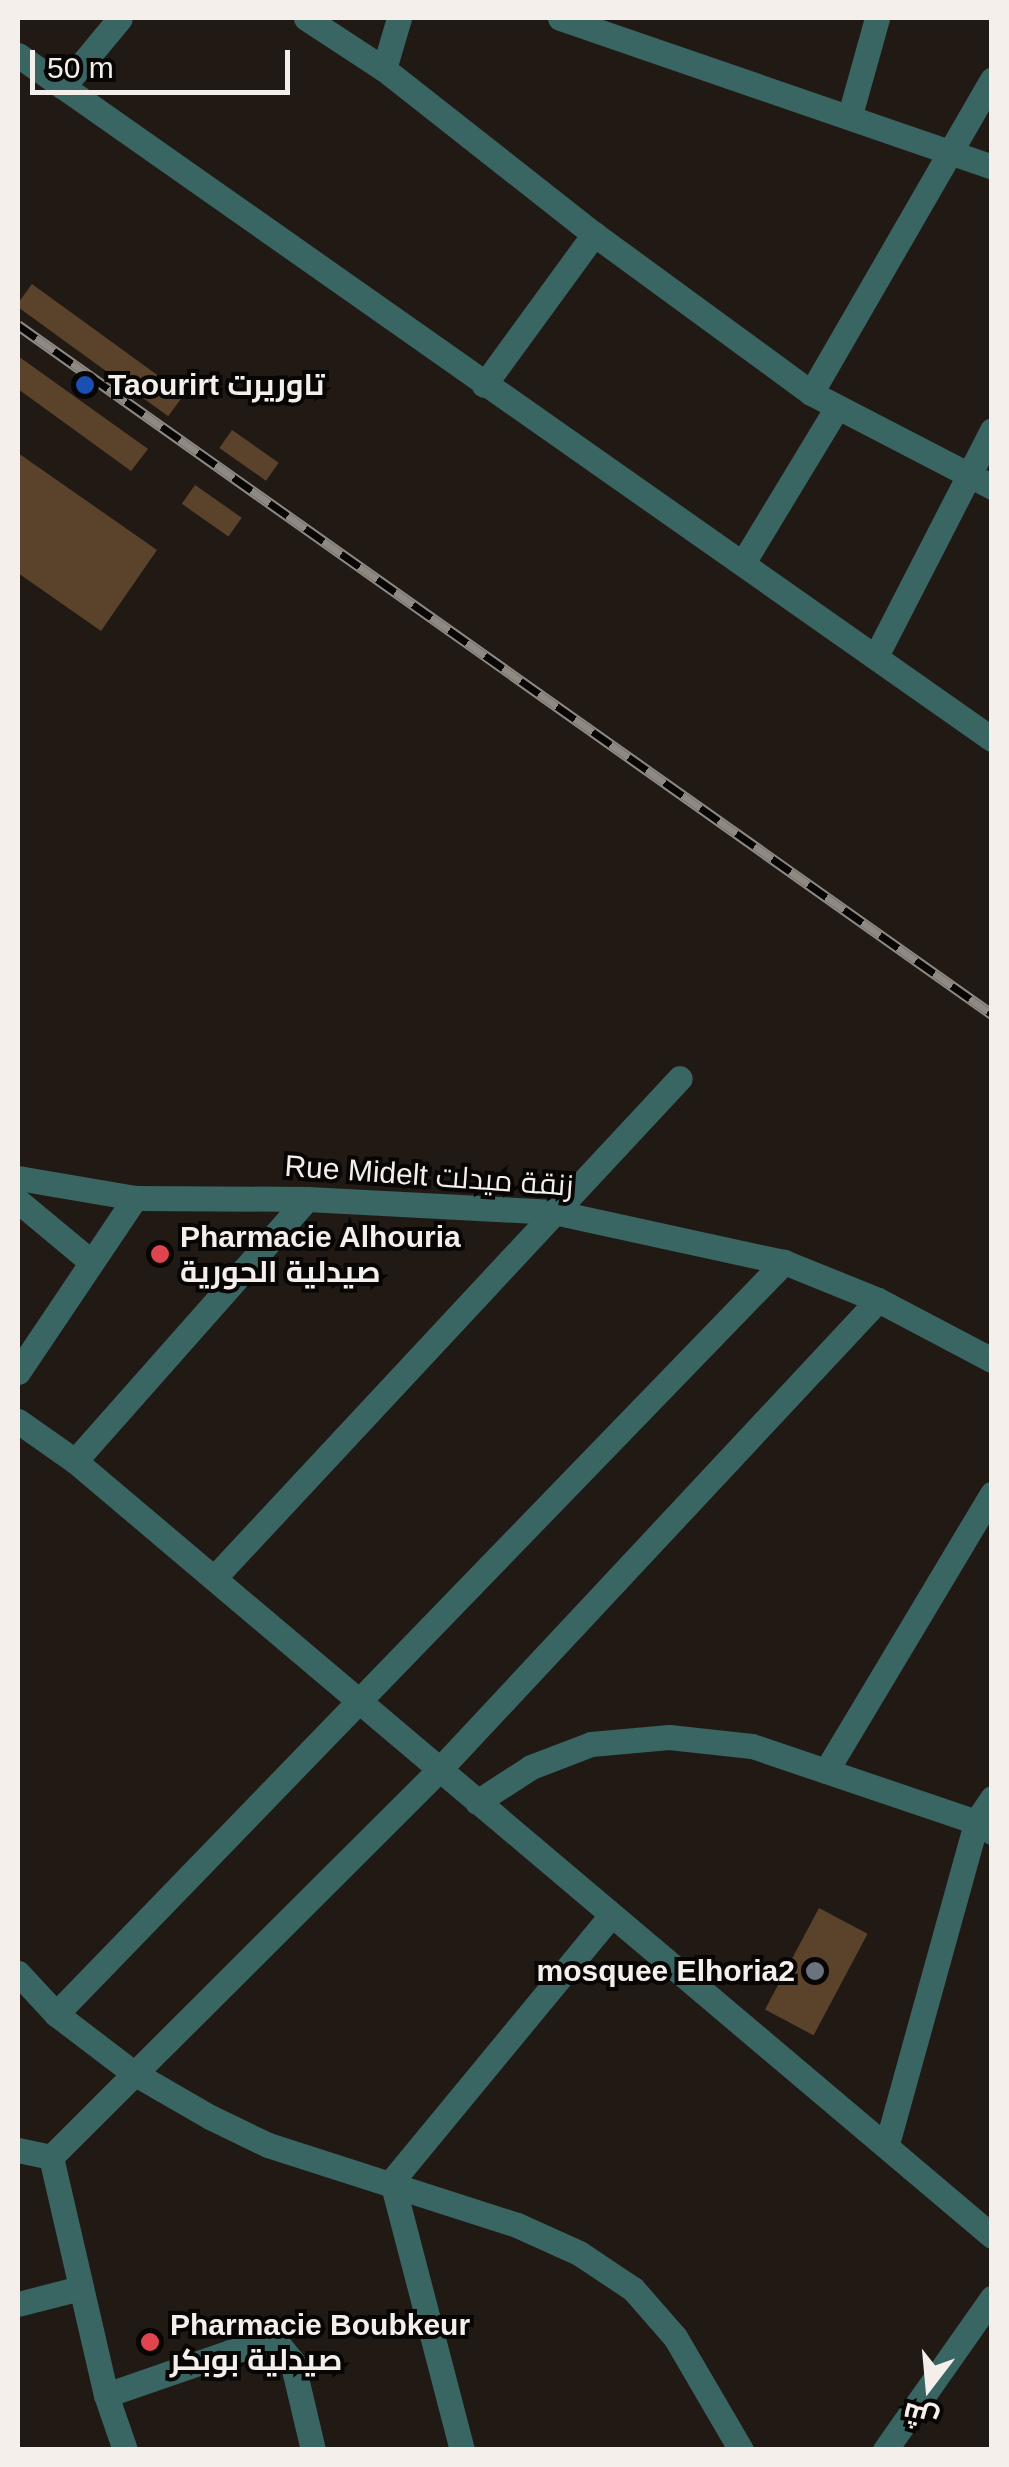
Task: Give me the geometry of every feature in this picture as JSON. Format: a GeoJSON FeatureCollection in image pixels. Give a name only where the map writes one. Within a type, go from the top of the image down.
{"type":"FeatureCollection","features":[{"type":"Feature","properties":{"kind":"street"},"geometry":{"type":"LineString","coordinates":[[63,88],[120,18]]}},
{"type":"Feature","properties":{"kind":"street"},"geometry":{"type":"LineString","coordinates":[[306,18],[384,69],[594,234],[810,393],[992,487]]}},
{"type":"Feature","properties":{"kind":"street"},"geometry":{"type":"LineString","coordinates":[[384,69],[400,18]]}},
{"type":"Feature","properties":{"kind":"street"},"geometry":{"type":"LineString","coordinates":[[560,18],[992,166]]}},
{"type":"Feature","properties":{"kind":"street"},"geometry":{"type":"LineString","coordinates":[[850,115],[878,18]]}},
{"type":"Feature","properties":{"kind":"street"},"geometry":{"type":"LineString","coordinates":[[18,55],[349,285],[484,386],[744,561],[991,736]]}},
{"type":"Feature","properties":{"kind":"street"},"geometry":{"type":"LineString","coordinates":[[810,393],[992,80]]}},
{"type":"Feature","properties":{"kind":"street"},"geometry":{"type":"LineString","coordinates":[[484,386],[594,234]]}},
{"type":"Feature","properties":{"kind":"street"},"geometry":{"type":"LineString","coordinates":[[744,561],[836,409]]}},
{"type":"Feature","properties":{"kind":"street"},"geometry":{"type":"LineString","coordinates":[[876,656],[992,430]]}},
{"type":"Feature","properties":{"kind":"street"},"geometry":{"type":"LineString","coordinates":[[214,1578],[680,1078]]}},
{"type":"Feature","properties":{"kind":"street","name":"Rue Midelt زنقة ميدلت"},"geometry":{"type":"LineString","coordinates":[[18,1178],[135,1198],[307,1198],[554,1212],[784,1262],[878,1300],[992,1360]]}},
{"type":"Feature","properties":{"kind":"street"},"geometry":{"type":"LineString","coordinates":[[18,1372],[89,1260],[135,1198]]}},
{"type":"Feature","properties":{"kind":"street"},"geometry":{"type":"LineString","coordinates":[[75,1461],[307,1198]]}},
{"type":"Feature","properties":{"kind":"street"},"geometry":{"type":"LineString","coordinates":[[18,1201],[89,1260]]}},
{"type":"Feature","properties":{"kind":"street"},"geometry":{"type":"LineString","coordinates":[[56,2014],[784,1262]]}},
{"type":"Feature","properties":{"kind":"street"},"geometry":{"type":"LineString","coordinates":[[51,2158],[132,2072],[439,1770],[878,1300]]}},
{"type":"Feature","properties":{"kind":"street"},"geometry":{"type":"LineString","coordinates":[[18,1421],[75,1461],[992,2236]]}},
{"type":"Feature","properties":{"kind":"street"},"geometry":{"type":"LineString","coordinates":[[826,1771],[992,1494]]}},
{"type":"Feature","properties":{"kind":"street"},"geometry":{"type":"LineString","coordinates":[[477,1802],[531,1767],[591,1744],[669,1736],[752,1746],[984,1827]]}},
{"type":"Feature","properties":{"kind":"street"},"geometry":{"type":"LineString","coordinates":[[887,2144],[992,1798]]}},
{"type":"Feature","properties":{"kind":"street"},"geometry":{"type":"LineString","coordinates":[[392,2181],[610,1917]]}},
{"type":"Feature","properties":{"kind":"street"},"geometry":{"type":"LineString","coordinates":[[18,1973],[56,2014],[132,2072],[268,2145],[392,2181],[517,2225],[579,2254],[633,2289],[675,2338],[741,2450]]}},
{"type":"Feature","properties":{"kind":"street"},"geometry":{"type":"LineString","coordinates":[[18,2150],[51,2158]]}},
{"type":"Feature","properties":{"kind":"street"},"geometry":{"type":"LineString","coordinates":[[51,2158],[106,2395],[125,2450]]}},
{"type":"Feature","properties":{"kind":"street"},"geometry":{"type":"LineString","coordinates":[[392,2181],[462,2450]]}},
{"type":"Feature","properties":{"kind":"street"},"geometry":{"type":"LineString","coordinates":[[18,2304],[81,2288]]}},
{"type":"Feature","properties":{"kind":"street"},"geometry":{"type":"LineString","coordinates":[[885,2450],[992,2298]]}},
{"type":"Feature","properties":{"kind":"street"},"geometry":{"type":"LineString","coordinates":[[106,2395],[230,2352],[268,2343],[279,2345],[292,2361],[313,2450]]}},
{"type":"Feature","properties":{"kind":"building"},"geometry":{"type":"Polygon","coordinates":[[[32,284],[184,395],[168,416],[18,307],[32,284]]]}},
{"type":"Feature","properties":{"kind":"building"},"geometry":{"type":"Polygon","coordinates":[[[18,356],[148,449],[131,471],[18,389],[18,356]]]}},
{"type":"Feature","properties":{"kind":"building"},"geometry":{"type":"Polygon","coordinates":[[[232,430],[279,463],[266,481],[219,448],[232,430]]]}},
{"type":"Feature","properties":{"kind":"building"},"geometry":{"type":"Polygon","coordinates":[[[18,453],[157,550],[101,631],[18,573],[18,453]]]}},
{"type":"Feature","properties":{"kind":"building"},"geometry":{"type":"Polygon","coordinates":[[[195,485],[242,518],[228,537],[182,504],[195,485]]]}},
{"type":"Feature","properties":{"kind":"building","name":"mosquee Elhoria2"},"geometry":{"type":"Polygon","coordinates":[[[819,1908],[868,1934],[814,2035],[765,2010],[819,1908]]]}},
{"type":"Feature","properties":{"kind":"railway"},"geometry":{"type":"LineString","coordinates":[[18,325],[992,1014]]}},
{"type":"Feature","properties":{"kind":"place","name":"Taourirt تاوريرت"},"geometry":{"type":"Point","coordinates":[85,385]}},
{"type":"Feature","properties":{"kind":"place","name":"Pharmacie Alhouria صيدلية الحورية"},"geometry":{"type":"Point","coordinates":[160,1254]}},
{"type":"Feature","properties":{"kind":"place","name":"mosquee Elhoria2"},"geometry":{"type":"Point","coordinates":[815,1971]}},
{"type":"Feature","properties":{"kind":"place","name":"Pharmacie Boubkeur صيدلية بوبكر"},"geometry":{"type":"Point","coordinates":[150,2342]}}]}
